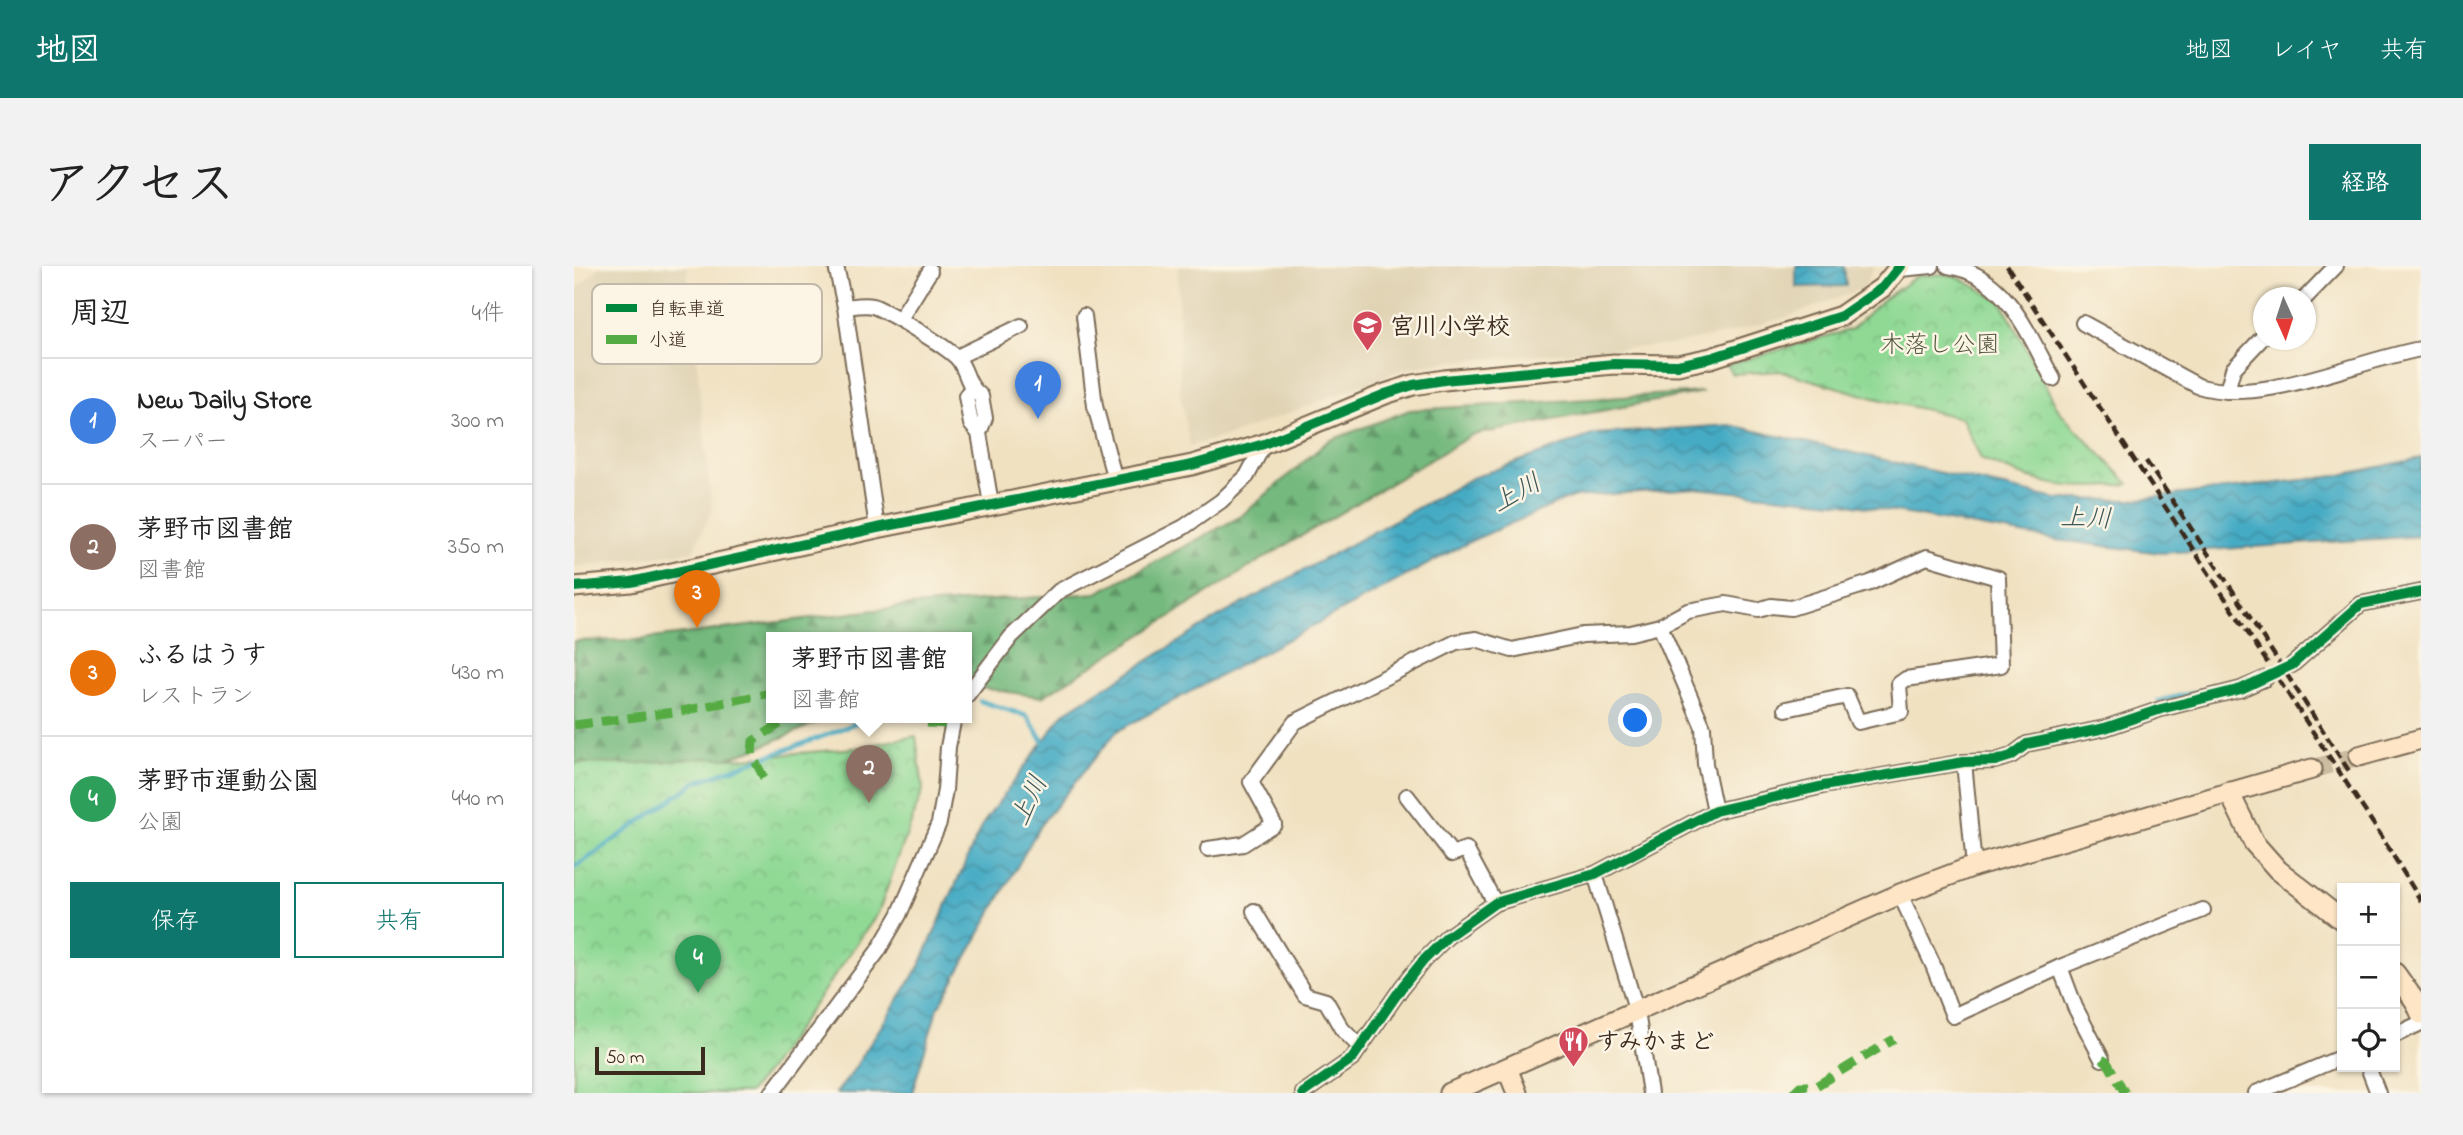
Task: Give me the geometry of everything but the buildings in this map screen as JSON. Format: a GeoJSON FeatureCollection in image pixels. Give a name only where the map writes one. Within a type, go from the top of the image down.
{"type":"FeatureCollection","features":[{"type":"Feature","properties":{"kind":"street"},"geometry":{"type":"LineString","coordinates":[[836,266],[845,307],[877,528]]}},
{"type":"Feature","properties":{"kind":"street"},"geometry":{"type":"LineString","coordinates":[[574,587],[631,582],[991,504],[1192,465],[1265,444],[1413,385],[1614,365],[1678,365],[1711,358],[1841,316],[1884,287],[1900,267],[1932,266]]}},
{"type":"Feature","properties":{"kind":"street"},"geometry":{"type":"LineString","coordinates":[[1948,266],[1957,267],[1992,285],[2012,303],[2053,379]]}},
{"type":"Feature","properties":{"kind":"street"},"geometry":{"type":"LineString","coordinates":[[2316,287],[2336,266]]}},
{"type":"Feature","properties":{"kind":"street"},"geometry":{"type":"LineString","coordinates":[[900,319],[930,271]]}},
{"type":"Feature","properties":{"kind":"street"},"geometry":{"type":"LineString","coordinates":[[845,307],[871,306],[900,319],[957,357],[968,376],[971,389],[981,396],[985,418],[979,433],[991,504]]}},
{"type":"Feature","properties":{"kind":"street"},"geometry":{"type":"LineString","coordinates":[[1084,316],[1095,406],[1115,480]]}},
{"type":"Feature","properties":{"kind":"street"},"geometry":{"type":"LineString","coordinates":[[2083,323],[2198,386],[2213,390],[2274,388],[2391,354],[2421,349]]}},
{"type":"Feature","properties":{"kind":"street"},"geometry":{"type":"LineString","coordinates":[[957,357],[1021,326]]}},
{"type":"Feature","properties":{"kind":"street"},"geometry":{"type":"LineString","coordinates":[[2227,391],[2232,369],[2253,347]]}},
{"type":"Feature","properties":{"kind":"street"},"geometry":{"type":"LineString","coordinates":[[972,688],[1011,637],[1059,591],[1184,527],[1221,500],[1247,476],[1265,444]]}},
{"type":"Feature","properties":{"kind":"street"},"geometry":{"type":"LineString","coordinates":[[1208,849],[1243,844],[1274,824],[1251,782],[1295,722],[1456,642],[1476,639],[1512,650],[1583,635],[1631,633],[1660,626],[1688,611],[1727,604],[1758,610],[1771,606],[1791,608],[1870,583],[1927,557],[1998,578],[2001,665],[1906,679],[1899,684],[1900,712],[1858,722],[1847,696],[1786,709]]}},
{"type":"Feature","properties":{"kind":"street"},"geometry":{"type":"LineString","coordinates":[[2292,665],[2361,604],[2421,592]]}},
{"type":"Feature","properties":{"kind":"street"},"geometry":{"type":"LineString","coordinates":[[1660,626],[1703,727],[1705,764],[1715,811]]}},
{"type":"Feature","properties":{"kind":"street"},"geometry":{"type":"LineString","coordinates":[[1303,1093],[1352,1059],[1423,961],[1447,937],[1495,902],[1595,874],[1715,811],[1824,786],[1964,762],[1995,761],[2011,756],[2027,744],[2105,728],[2161,709],[2241,690],[2266,678]]}},
{"type":"Feature","properties":{"kind":"street"},"geometry":{"type":"LineString","coordinates":[[772,1093],[878,951],[899,915],[939,823],[945,790],[947,747],[953,723]]}},
{"type":"Feature","properties":{"kind":"street"},"geometry":{"type":"LineString","coordinates":[[2359,756],[2421,739]]}},
{"type":"Feature","properties":{"kind":"street"},"geometry":{"type":"LineString","coordinates":[[1964,762],[1974,866]]}},
{"type":"Feature","properties":{"kind":"street"},"geometry":{"type":"LineString","coordinates":[[1450,1093],[1900,894],[1974,866],[2312,769]]}},
{"type":"Feature","properties":{"kind":"street"},"geometry":{"type":"LineString","coordinates":[[2229,792],[2254,843],[2278,870],[2337,916]]}},
{"type":"Feature","properties":{"kind":"street"},"geometry":{"type":"LineString","coordinates":[[1407,796],[1452,854],[1466,849],[1495,902]]}},
{"type":"Feature","properties":{"kind":"street"},"geometry":{"type":"LineString","coordinates":[[1595,874],[1637,1012],[1650,1093]]}},
{"type":"Feature","properties":{"kind":"street"},"geometry":{"type":"LineString","coordinates":[[1900,894],[1953,1016],[2060,967],[2203,910]]}},
{"type":"Feature","properties":{"kind":"street"},"geometry":{"type":"LineString","coordinates":[[1254,911],[1305,995],[1326,1002],[1342,1029],[1359,1046]]}},
{"type":"Feature","properties":{"kind":"street"},"geometry":{"type":"LineString","coordinates":[[2060,967],[2075,1007],[2102,1059]]}},
{"type":"Feature","properties":{"kind":"street"},"geometry":{"type":"LineString","coordinates":[[2400,979],[2421,1014]]}},
{"type":"Feature","properties":{"kind":"street"},"geometry":{"type":"LineString","coordinates":[[2400,1033],[2421,1023]]}},
{"type":"Feature","properties":{"kind":"street"},"geometry":{"type":"LineString","coordinates":[[2256,1093],[2337,1059]]}},
{"type":"Feature","properties":{"kind":"street"},"geometry":{"type":"LineString","coordinates":[[1507,1068],[1517,1093]]}},
{"type":"Feature","properties":{"kind":"street"},"geometry":{"type":"LineString","coordinates":[[2370,1072],[2378,1093]]}},
{"type":"Feature","properties":{"kind":"shaded area"},"geometry":{"type":"Polygon","coordinates":[[[601,266],[687,266],[689,284],[592,284],[592,364],[697,364],[712,510],[693,551],[574,567],[574,291],[601,266]]]}},
{"type":"Feature","properties":{"kind":"shaded area","name":"宮川小学校"},"geometry":{"type":"Polygon","coordinates":[[[1178,266],[1874,266],[1864,288],[1787,317],[1721,335],[1669,345],[1442,362],[1399,371],[1231,435],[1190,446],[1180,393],[1178,266]]]}},
{"type":"Feature","properties":{"kind":"green space","name":"木落し公園"},"geometry":{"type":"Polygon","coordinates":[[[1942,274],[1958,277],[2002,302],[2059,411],[2129,484],[2070,486],[2019,475],[1981,459],[1962,418],[1874,398],[1780,371],[1732,374],[1727,365],[1852,329],[1881,301],[1917,276],[1942,274]]]}},
{"type":"Feature","properties":{"kind":"green space"},"geometry":{"type":"Polygon","coordinates":[[[1703,392],[1472,435],[1261,560],[1042,697],[972,687],[972,632],[766,632],[766,723],[816,723],[758,748],[682,773],[574,846],[574,641],[636,640],[908,606],[1097,593],[1240,517],[1328,441],[1410,410],[1703,392]]]}},
{"type":"Feature","properties":{"kind":"green space"},"geometry":{"type":"Polygon","coordinates":[[[916,736],[923,790],[878,913],[767,1072],[749,1093],[574,1093],[574,763],[632,764],[704,758],[743,758],[856,748],[916,736]]]}},
{"type":"Feature","properties":{"kind":"water"},"geometry":{"type":"Polygon","coordinates":[[[1796,266],[1844,266],[1846,286],[1796,287],[1796,266]]]}},
{"type":"Feature","properties":{"kind":"water","name":"上川"},"geometry":{"type":"Polygon","coordinates":[[[1730,425],[2056,499],[2131,500],[2336,476],[2421,458],[2421,536],[2161,553],[2056,540],[1844,503],[1695,488],[1572,497],[1471,541],[1117,731],[1041,824],[937,1010],[912,1093],[836,1093],[920,965],[982,825],[1064,713],[1218,617],[1472,478],[1595,434],[1730,425]]]}},
{"type":"Feature","properties":{"kind":"waterway"},"geometry":{"type":"LineString","coordinates":[[2158,701],[2215,688],[2261,673]]}},
{"type":"Feature","properties":{"kind":"waterway"},"geometry":{"type":"LineString","coordinates":[[980,701],[1027,716],[1045,744]]}},
{"type":"Feature","properties":{"kind":"waterway"},"geometry":{"type":"LineString","coordinates":[[574,868],[696,782],[855,723]]}},
{"type":"Feature","properties":{"kind":"tunnel"},"geometry":{"type":"LineString","coordinates":[[2266,678],[2292,665]]}},
{"type":"Feature","properties":{"kind":"tunnel"},"geometry":{"type":"LineString","coordinates":[[2312,769],[2359,756]]}},
{"type":"Feature","properties":{"kind":"railway"},"geometry":{"type":"LineString","coordinates":[[2007,266],[2380,834],[2421,901]]}},
{"type":"Feature","properties":{"kind":"railway"},"geometry":{"type":"LineString","coordinates":[[2146,461],[2349,771]]}},
{"type":"Feature","properties":{"kind":"marked path"},"geometry":{"type":"LineString","coordinates":[[574,725],[682,711],[766,694]]}},
{"type":"Feature","properties":{"kind":"marked path"},"geometry":{"type":"LineString","coordinates":[[764,778],[752,755],[753,741],[782,723]]}},
{"type":"Feature","properties":{"kind":"marked path"},"geometry":{"type":"LineString","coordinates":[[927,723],[951,724]]}},
{"type":"Feature","properties":{"kind":"marked path"},"geometry":{"type":"LineString","coordinates":[[1793,1093],[1800,1086],[1816,1086],[1894,1039]]}},
{"type":"Feature","properties":{"kind":"marked path"},"geometry":{"type":"LineString","coordinates":[[2102,1059],[2107,1062],[2125,1093]]}},
{"type":"Feature","properties":{"kind":"cycle path"},"geometry":{"type":"LineString","coordinates":[[574,587],[631,582],[877,528],[1192,465],[1264,444],[1413,385],[1614,364],[1678,365],[1711,358],[1841,316],[1883,287],[1900,266]]}},
{"type":"Feature","properties":{"kind":"cycle path"},"geometry":{"type":"LineString","coordinates":[[1303,1093],[1352,1059],[1423,961],[1447,937],[1495,903],[1595,874],[1715,811],[1823,786],[1964,762],[1995,761],[2011,756],[2027,744],[2105,728],[2161,709],[2241,689],[2292,665],[2361,604],[2421,592]]}},
{"type":"Feature","properties":{"kind":"place","name":"宮川小学校"},"geometry":{"type":"Point","coordinates":[1367,353]}},
{"type":"Feature","properties":{"kind":"place","name":"New Daily Store"},"geometry":{"type":"Point","coordinates":[1038,419]}},
{"type":"Feature","properties":{"kind":"place","name":"ふるはうす"},"geometry":{"type":"Point","coordinates":[697,628]}},
{"type":"Feature","properties":{"kind":"place","name":"茅野市図書館"},"geometry":{"type":"Point","coordinates":[869,803]}},
{"type":"Feature","properties":{"kind":"place","name":"茅野市運動公園"},"geometry":{"type":"Point","coordinates":[698,993]}},
{"type":"Feature","properties":{"kind":"place","name":"すみかまど"},"geometry":{"type":"Point","coordinates":[1573,1068]}}]}
